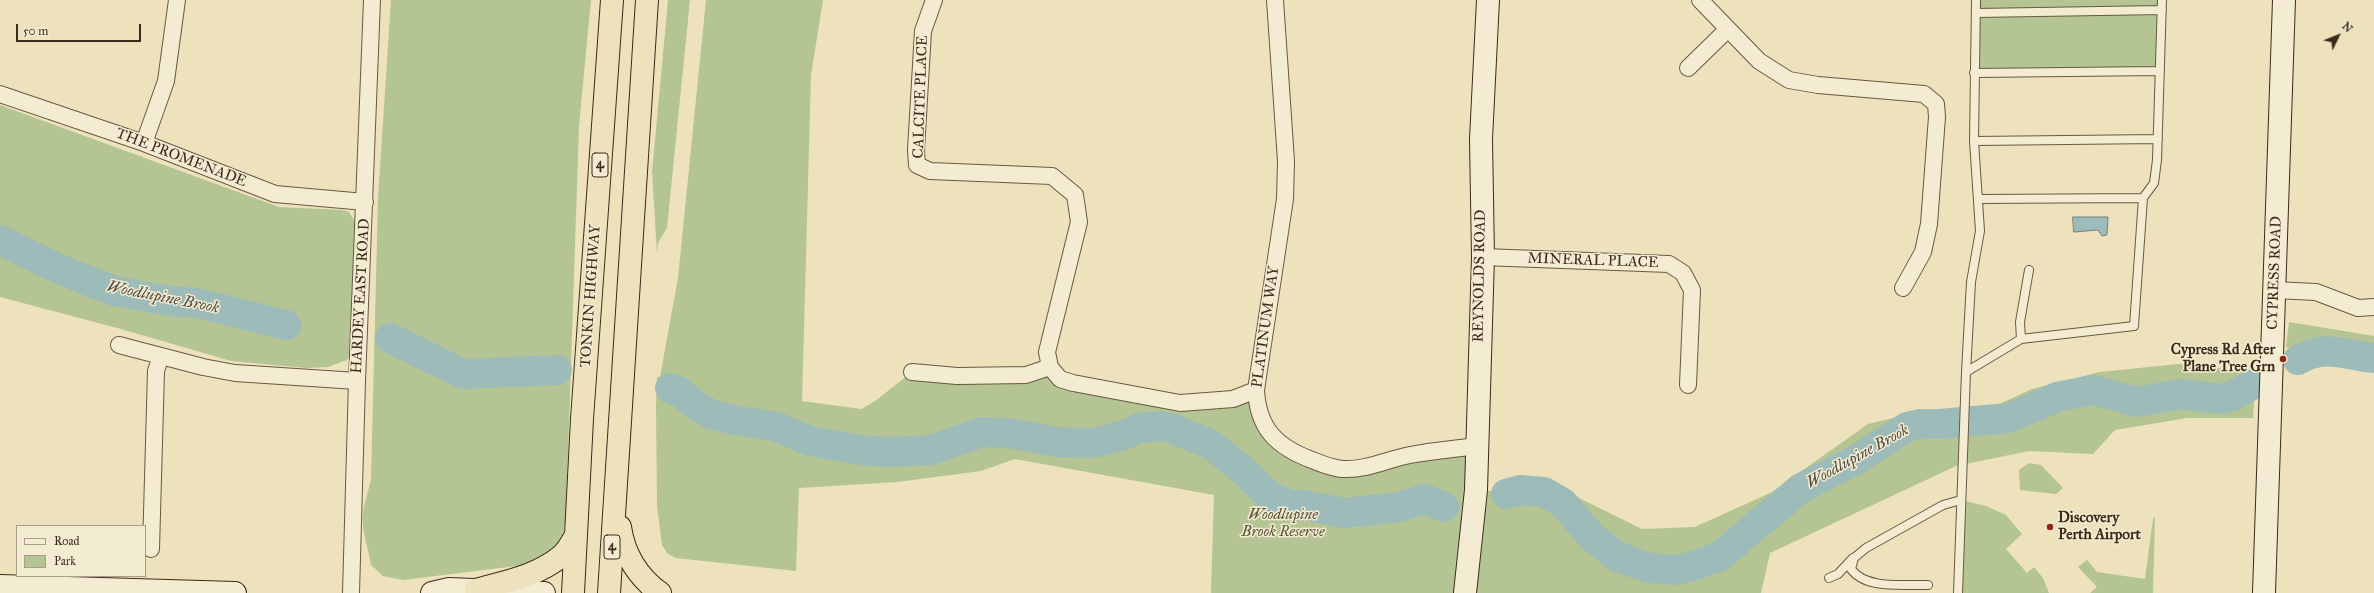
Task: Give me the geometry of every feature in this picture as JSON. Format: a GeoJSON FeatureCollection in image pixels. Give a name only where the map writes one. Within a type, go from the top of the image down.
{"type":"FeatureCollection","features":[{"type":"Feature","properties":{"kind":"highway","name":"TONKIN HIGHWAY"},"geometry":{"type":"LineString","coordinates":[[573,593],[582,419],[612,0]]}},
{"type":"Feature","properties":{"kind":"highway","name":"4"},"geometry":{"type":"LineString","coordinates":[[609,593],[647,0]]}},
{"type":"Feature","properties":{"kind":"highway"},"geometry":{"type":"LineString","coordinates":[[616,502],[623,545],[629,559],[660,593]]}},
{"type":"Feature","properties":{"kind":"highway"},"geometry":{"type":"LineString","coordinates":[[476,590],[525,576],[543,568],[561,557],[575,537]]}},
{"type":"Feature","properties":{"kind":"street"},"geometry":{"type":"LineString","coordinates":[[144,143],[166,81],[177,0]]}},
{"type":"Feature","properties":{"kind":"street","name":"HARDEY EAST ROAD"},"geometry":{"type":"LineString","coordinates":[[351,593],[357,380],[372,0]]}},
{"type":"Feature","properties":{"kind":"street","name":"CALCITE PLACE"},"geometry":{"type":"LineString","coordinates":[[934,0],[923,31],[916,150],[917,165],[930,171],[1052,176],[1075,195],[1080,222],[1047,352],[1050,367]]}},
{"type":"Feature","properties":{"kind":"street","name":"PLATINUM WAY"},"geometry":{"type":"LineString","coordinates":[[1275,0],[1286,161],[1284,199],[1256,397],[1263,421],[1274,440],[1291,452],[1344,469],[1370,466],[1409,455],[1476,446]]}},
{"type":"Feature","properties":{"kind":"street","name":"REYNOLDS ROAD"},"geometry":{"type":"LineString","coordinates":[[1465,593],[1471,553],[1476,490],[1476,446],[1483,257],[1481,139],[1488,0]]}},
{"type":"Feature","properties":{"kind":"street"},"geometry":{"type":"LineString","coordinates":[[1700,0],[1759,61],[1789,80],[1818,86],[1924,94],[1936,104],[1937,117],[1928,224],[1923,252],[1903,288]]}},
{"type":"Feature","properties":{"kind":"street","name":"CYPRESS ROAD"},"geometry":{"type":"LineString","coordinates":[[2264,593],[2284,0]]}},
{"type":"Feature","properties":{"kind":"street"},"geometry":{"type":"LineString","coordinates":[[1688,68],[1728,29]]}},
{"type":"Feature","properties":{"kind":"street","name":"THE PROMENADE"},"geometry":{"type":"LineString","coordinates":[[0,94],[144,143],[275,194],[365,202]]}},
{"type":"Feature","properties":{"kind":"street","name":"MINERAL PLACE"},"geometry":{"type":"LineString","coordinates":[[1483,257],[1668,264],[1683,273],[1692,290],[1688,385]]}},
{"type":"Feature","properties":{"kind":"street"},"geometry":{"type":"LineString","coordinates":[[2274,290],[2316,292],[2358,308],[2374,307]]}},
{"type":"Feature","properties":{"kind":"street"},"geometry":{"type":"LineString","coordinates":[[119,345],[235,373],[357,380]]}},
{"type":"Feature","properties":{"kind":"street"},"geometry":{"type":"LineString","coordinates":[[151,549],[156,371],[161,356]]}},
{"type":"Feature","properties":{"kind":"street"},"geometry":{"type":"LineString","coordinates":[[912,372],[957,376],[1026,375],[1050,367],[1060,378],[1073,383],[1180,403],[1256,397]]}},
{"type":"Feature","properties":{"kind":"street","name":"REYNOLDS ROAD"},"geometry":{"type":"LineString","coordinates":[[1471,553],[1482,593]]}},
{"type":"Feature","properties":{"kind":"street"},"geometry":{"type":"LineString","coordinates":[[0,586],[235,593]]}},
{"type":"Feature","properties":{"kind":"street"},"geometry":{"type":"LineString","coordinates":[[432,593],[449,589],[544,593]]}},
{"type":"Feature","properties":{"kind":"lane"},"geometry":{"type":"LineString","coordinates":[[1958,593],[1964,406],[1971,282],[1980,232],[1974,141],[1976,0]]}},
{"type":"Feature","properties":{"kind":"lane"},"geometry":{"type":"LineString","coordinates":[[1966,372],[2021,339],[2134,326],[2142,198],[2154,183],[2158,139],[2162,0]]}},
{"type":"Feature","properties":{"kind":"lane"},"geometry":{"type":"LineString","coordinates":[[1976,13],[2162,10]]}},
{"type":"Feature","properties":{"kind":"lane"},"geometry":{"type":"LineString","coordinates":[[1974,73],[2160,70]]}},
{"type":"Feature","properties":{"kind":"lane"},"geometry":{"type":"LineString","coordinates":[[1974,141],[2158,139]]}},
{"type":"Feature","properties":{"kind":"lane"},"geometry":{"type":"LineString","coordinates":[[1979,199],[2142,198]]}},
{"type":"Feature","properties":{"kind":"lane"},"geometry":{"type":"LineString","coordinates":[[2021,339],[2020,322],[2029,270]]}},
{"type":"Feature","properties":{"kind":"lane"},"geometry":{"type":"LineString","coordinates":[[1829,578],[1838,574],[1866,548],[1943,505],[1961,500]]}},
{"type":"Feature","properties":{"kind":"lane"},"geometry":{"type":"LineString","coordinates":[[1854,558],[1851,569],[1857,578],[1868,582],[1928,585]]}},
{"type":"Feature","properties":{"kind":"green space"},"geometry":{"type":"Polygon","coordinates":[[[391,0],[591,0],[579,126],[566,514],[564,531],[557,545],[545,556],[524,565],[403,580],[383,576],[371,565],[364,535],[363,519],[371,479],[378,198],[391,0]]]}},
{"type":"Feature","properties":{"kind":"green space"},"geometry":{"type":"Polygon","coordinates":[[[668,0],[690,0],[667,228],[658,243],[657,254],[652,172],[668,0]]]}},
{"type":"Feature","properties":{"kind":"green space","name":"Woodlupine Brook Reserve"},"geometry":{"type":"Polygon","coordinates":[[[706,0],[823,0],[811,75],[802,401],[861,409],[875,401],[912,372],[1050,367],[1060,379],[1180,403],[1256,403],[1274,440],[1344,469],[1476,446],[1476,490],[1577,497],[1642,529],[1695,527],[1772,492],[1868,424],[1931,409],[1986,410],[2032,389],[2100,372],[2178,364],[2256,372],[2253,418],[2187,418],[2115,430],[2093,454],[2029,451],[1956,466],[1770,553],[1761,593],[1211,593],[1214,495],[1015,459],[981,471],[897,482],[799,488],[796,571],[676,558],[668,554],[662,545],[657,505],[657,377],[660,377],[678,278],[706,0]]]}},
{"type":"Feature","properties":{"kind":"green space"},"geometry":{"type":"Polygon","coordinates":[[[1976,0],[2162,0],[2160,71],[1974,73],[1976,0]]]}},
{"type":"Feature","properties":{"kind":"green space"},"geometry":{"type":"Polygon","coordinates":[[[0,105],[279,207],[342,210],[349,212],[356,223],[351,353],[347,360],[328,367],[306,368],[231,361],[121,329],[0,297],[0,105]]]}},
{"type":"Feature","properties":{"kind":"green space"},"geometry":{"type":"Polygon","coordinates":[[[2289,322],[2374,336],[2374,370],[2286,347],[2289,322]]]}},
{"type":"Feature","properties":{"kind":"green space"},"geometry":{"type":"Polygon","coordinates":[[[2029,463],[2041,465],[2063,488],[2056,494],[2020,490],[2019,470],[2029,463]]]}},
{"type":"Feature","properties":{"kind":"green space"},"geometry":{"type":"Polygon","coordinates":[[[1961,500],[1986,506],[2006,515],[2022,534],[2006,549],[2027,573],[2034,567],[2043,578],[2049,593],[1958,593],[1961,500]]]}},
{"type":"Feature","properties":{"kind":"green space"},"geometry":{"type":"Polygon","coordinates":[[[2155,517],[2153,593],[2090,593],[2097,587],[2078,567],[2087,560],[2097,572],[2145,579],[2153,519],[2155,517]]]}},
{"type":"Feature","properties":{"kind":"water"},"geometry":{"type":"Polygon","coordinates":[[[2073,217],[2108,217],[2107,235],[2102,236],[2098,230],[2074,232],[2073,217]]]}},
{"type":"Feature","properties":{"kind":"waterway","name":"Woodlupine Brook"},"geometry":{"type":"LineString","coordinates":[[0,240],[59,269],[114,291],[169,301],[197,303],[286,325]]}},
{"type":"Feature","properties":{"kind":"waterway","name":"Woodlupine Brook"},"geometry":{"type":"LineString","coordinates":[[390,338],[463,374],[557,370]]}},
{"type":"Feature","properties":{"kind":"waterway","name":"Woodlupine Brook"},"geometry":{"type":"LineString","coordinates":[[2298,360],[2308,355],[2326,352],[2344,353],[2374,358]]}},
{"type":"Feature","properties":{"kind":"waterway","name":"Woodlupine Brook"},"geometry":{"type":"LineString","coordinates":[[1506,494],[1520,490],[1544,492],[1563,503],[1592,537],[1618,557],[1649,568],[1679,570],[1719,557],[1801,488],[1856,460],[1907,427],[1921,424],[1939,424],[2009,418],[2057,397],[2093,390],[2137,402],[2180,394],[2221,399],[2232,396],[2254,384]]}},
{"type":"Feature","properties":{"kind":"waterway","name":"Woodlupine Brook"},"geometry":{"type":"LineString","coordinates":[[670,388],[680,392],[697,406],[710,414],[738,421],[775,426],[810,441],[861,450],[889,452],[931,450],[982,432],[1009,433],[1056,442],[1094,443],[1124,435],[1139,428],[1160,426],[1171,428],[1210,444],[1243,470],[1269,496],[1291,505],[1304,505],[1344,513],[1400,507],[1424,499],[1444,507]]}},
{"type":"Feature","properties":{"kind":"place","name":"Cypress Rd After Plane Tree Grn"},"geometry":{"type":"Point","coordinates":[2283,359]}},
{"type":"Feature","properties":{"kind":"place","name":"Discovery Perth Airport"},"geometry":{"type":"Point","coordinates":[2050,527]}}]}
